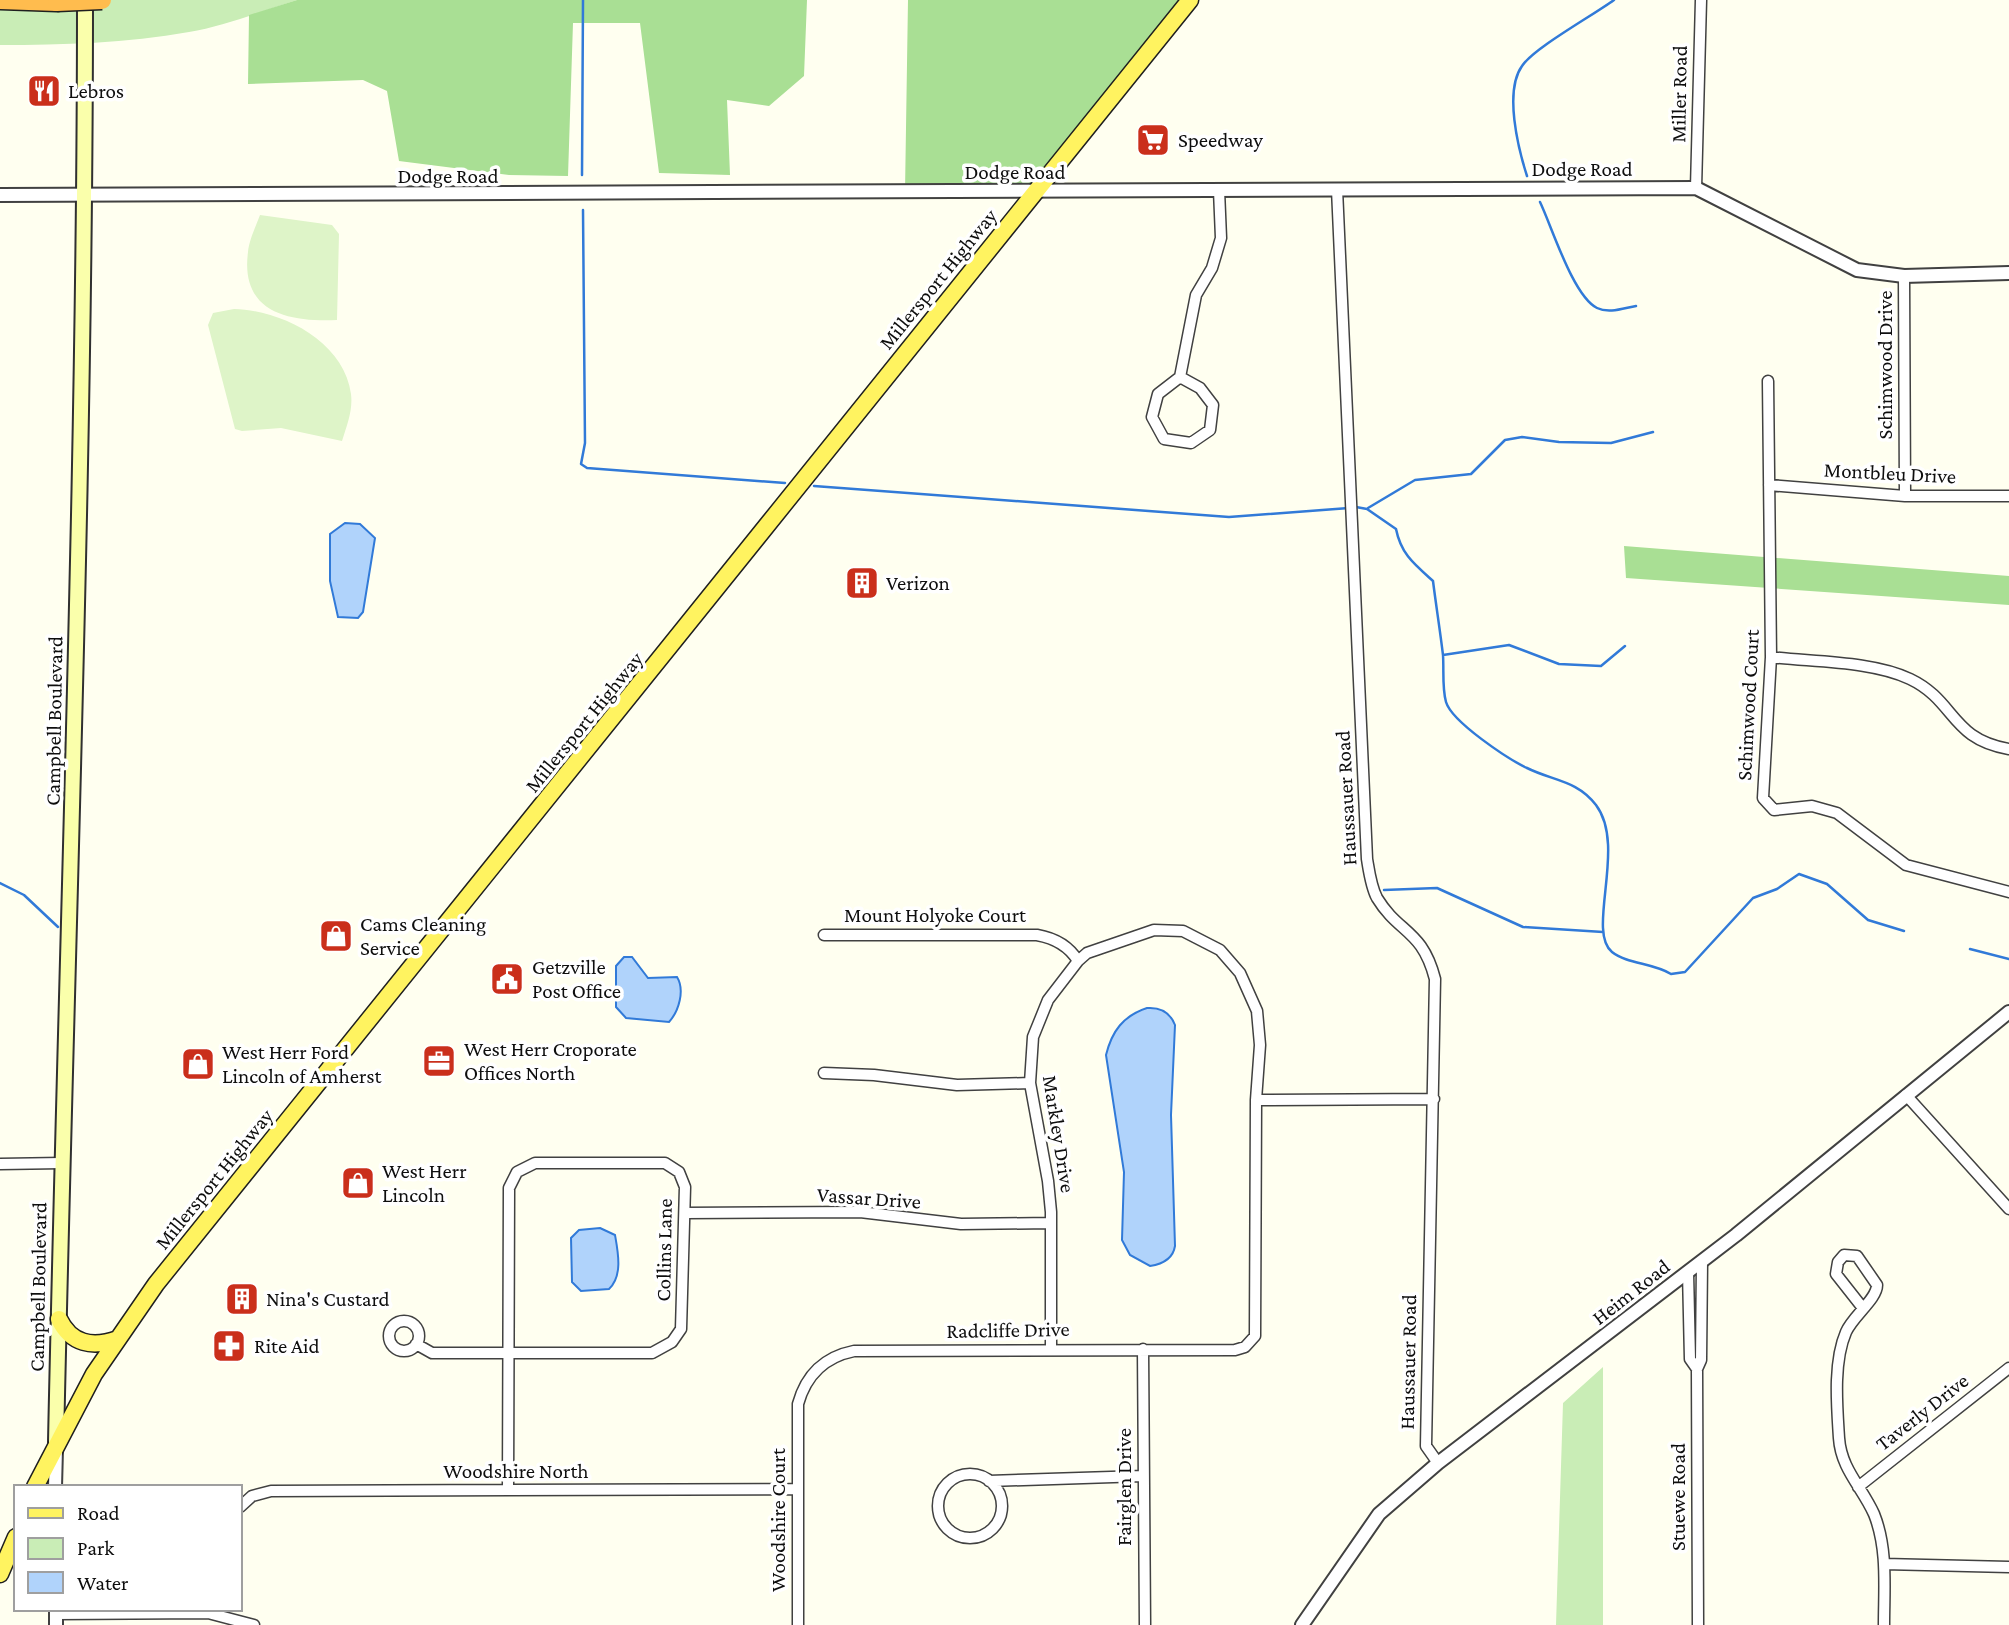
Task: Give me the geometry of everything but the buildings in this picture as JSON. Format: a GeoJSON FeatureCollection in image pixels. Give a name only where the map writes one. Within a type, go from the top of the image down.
{"type":"FeatureCollection","features":[{"type":"Feature","properties":{"kind":"highway"},"geometry":{"type":"LineString","coordinates":[[0,0],[102,0]]}},
{"type":"Feature","properties":{"kind":"main road","name":"Campbell Boulevard"},"geometry":{"type":"LineString","coordinates":[[56,1442],[72,869],[83,318],[85,0]]}},
{"type":"Feature","properties":{"kind":"main road","name":"Millersport Highway"},"geometry":{"type":"LineString","coordinates":[[36,1485],[56,1442],[117,1339],[182,1250],[1190,0]]}},
{"type":"Feature","properties":{"kind":"main road"},"geometry":{"type":"LineString","coordinates":[[59,1319],[69,1335],[80,1342],[97,1345],[117,1339]]}},
{"type":"Feature","properties":{"kind":"main road"},"geometry":{"type":"LineString","coordinates":[[0,1574],[12,1558]]}},
{"type":"Feature","properties":{"kind":"street","name":"Miller Road"},"geometry":{"type":"LineString","coordinates":[[1696,188],[1700,0]]}},
{"type":"Feature","properties":{"kind":"street","name":"Dodge Road"},"geometry":{"type":"LineString","coordinates":[[0,195],[1696,188],[1845,266],[1870,273],[1904,276],[2009,273]]}},
{"type":"Feature","properties":{"kind":"street","name":"Haussauer Road"},"geometry":{"type":"LineString","coordinates":[[1338,189],[1367,859],[1377,897],[1418,939],[1429,956],[1434,979],[1426,1446],[1438,1463]]}},
{"type":"Feature","properties":{"kind":"street"},"geometry":{"type":"LineString","coordinates":[[1180,377],[1200,388],[1213,405],[1210,430],[1191,443],[1164,439],[1152,418],[1158,394],[1180,377],[1196,295],[1212,268],[1220,238],[1219,190]]}},
{"type":"Feature","properties":{"kind":"street","name":"Schimwood Drive"},"geometry":{"type":"LineString","coordinates":[[1904,276],[1905,496]]}},
{"type":"Feature","properties":{"kind":"street","name":"Schimwood Court"},"geometry":{"type":"LineString","coordinates":[[1768,381],[1771,657],[1763,798],[1765,803],[1774,810],[1812,806],[1837,813],[1906,865],[2009,892]]}},
{"type":"Feature","properties":{"kind":"street","name":"Montbleu Drive"},"geometry":{"type":"LineString","coordinates":[[1769,485],[1905,496],[2009,496]]}},
{"type":"Feature","properties":{"kind":"street"},"geometry":{"type":"LineString","coordinates":[[1771,657],[1896,674],[1934,695],[1971,737],[2009,749]]}},
{"type":"Feature","properties":{"kind":"street","name":"Markley Drive"},"geometry":{"type":"LineString","coordinates":[[1051,1348],[1051,1223],[1048,1181],[1030,1083],[1031,1052],[1039,1018],[1056,987],[1087,953],[1154,930],[1183,931],[1220,950],[1240,973],[1257,1011],[1260,1045],[1256,1100]]}},
{"type":"Feature","properties":{"kind":"street","name":"Mount Holyoke Court"},"geometry":{"type":"LineString","coordinates":[[824,935],[1037,934],[1054,940],[1072,952],[1078,961]]}},
{"type":"Feature","properties":{"kind":"street","name":"Heim Road"},"geometry":{"type":"LineString","coordinates":[[1302,1625],[1379,1514],[1438,1463],[1702,1262],[2009,1012]]}},
{"type":"Feature","properties":{"kind":"street"},"geometry":{"type":"LineString","coordinates":[[824,1073],[874,1075],[957,1085],[1030,1083]]}},
{"type":"Feature","properties":{"kind":"street"},"geometry":{"type":"LineString","coordinates":[[1906,1095],[2009,1209]]}},
{"type":"Feature","properties":{"kind":"street"},"geometry":{"type":"LineString","coordinates":[[1256,1100],[1434,1099]]}},
{"type":"Feature","properties":{"kind":"street","name":"Radcliffe Drive"},"geometry":{"type":"LineString","coordinates":[[797,1415],[801,1393],[812,1374],[821,1365],[843,1353],[1051,1348],[1235,1350],[1256,1341],[1256,1100]]}},
{"type":"Feature","properties":{"kind":"street"},"geometry":{"type":"LineString","coordinates":[[0,1164],[62,1163]]}},
{"type":"Feature","properties":{"kind":"street","name":"Collins Lane"},"geometry":{"type":"LineString","coordinates":[[508,1353],[652,1353],[672,1342],[681,1329],[685,1187],[679,1172],[664,1163],[535,1163],[517,1172],[509,1188],[508,1353],[508,1490]]}},
{"type":"Feature","properties":{"kind":"street","name":"Vassar Drive"},"geometry":{"type":"LineString","coordinates":[[685,1213],[860,1212],[961,1224],[1051,1223]]}},
{"type":"Feature","properties":{"kind":"street"},"geometry":{"type":"LineString","coordinates":[[1862,1307],[1836,1274],[1838,1262],[1844,1255],[1857,1255],[1875,1277],[1875,1296],[1862,1307],[1846,1332],[1839,1369],[1842,1454],[1875,1517],[1884,1564],[1884,1625]]}},
{"type":"Feature","properties":{"kind":"street","name":"Stuewe Road"},"geometry":{"type":"LineString","coordinates":[[1698,1625],[1697,1369],[1701,1360],[1702,1262]]}},
{"type":"Feature","properties":{"kind":"street","name":"Stuewe Road"},"geometry":{"type":"LineString","coordinates":[[1688,1272],[1690,1359],[1697,1369]]}},
{"type":"Feature","properties":{"kind":"street"},"geometry":{"type":"LineString","coordinates":[[416,1343],[432,1353],[508,1353]]}},
{"type":"Feature","properties":{"kind":"street","name":"Fairglen Drive"},"geometry":{"type":"LineString","coordinates":[[1143,1349],[1145,1625]]}},
{"type":"Feature","properties":{"kind":"street","name":"Taverly Drive"},"geometry":{"type":"LineString","coordinates":[[1858,1487],[2009,1368]]}},
{"type":"Feature","properties":{"kind":"street","name":"Woodshire Court"},"geometry":{"type":"LineString","coordinates":[[797,1415],[797,1625]]}},
{"type":"Feature","properties":{"kind":"street"},"geometry":{"type":"LineString","coordinates":[[55,1485],[56,1442]]}},
{"type":"Feature","properties":{"kind":"street"},"geometry":{"type":"LineString","coordinates":[[989,1481],[1000,1497],[999,1518],[994,1526],[987,1533],[967,1538],[948,1530],[942,1522],[938,1501],[948,1482],[969,1474],[989,1481],[1143,1476]]}},
{"type":"Feature","properties":{"kind":"street","name":"Woodshire North"},"geometry":{"type":"LineString","coordinates":[[242,1505],[252,1496],[271,1491],[797,1489]]}},
{"type":"Feature","properties":{"kind":"street"},"geometry":{"type":"LineString","coordinates":[[1884,1564],[2009,1567]]}},
{"type":"Feature","properties":{"kind":"street"},"geometry":{"type":"LineString","coordinates":[[56,1616],[208,1613],[231,1615],[254,1625]]}},
{"type":"Feature","properties":{"kind":"green space"},"geometry":{"type":"Polygon","coordinates":[[[0,0],[297,0],[216,26],[166,36],[95,43],[0,45],[0,0]]]}},
{"type":"Feature","properties":{"kind":"green space"},"geometry":{"type":"Polygon","coordinates":[[[297,0],[807,0],[804,76],[769,106],[727,100],[730,175],[659,173],[640,23],[573,23],[568,176],[509,175],[399,161],[387,91],[363,80],[248,84],[249,15],[297,0]]]}},
{"type":"Feature","properties":{"kind":"green space"},"geometry":{"type":"Polygon","coordinates":[[[908,0],[1190,0],[1038,190],[905,192],[908,0]]]}},
{"type":"Feature","properties":{"kind":"green space"},"geometry":{"type":"Polygon","coordinates":[[[260,215],[332,225],[339,234],[337,320],[302,319],[272,310],[260,301],[252,289],[248,273],[249,247],[260,215]]]}},
{"type":"Feature","properties":{"kind":"green space"},"geometry":{"type":"Polygon","coordinates":[[[234,309],[271,315],[290,322],[308,332],[336,358],[346,375],[351,394],[350,412],[342,441],[281,428],[242,431],[235,429],[208,325],[213,313],[234,309]]]}},
{"type":"Feature","properties":{"kind":"green space"},"geometry":{"type":"Polygon","coordinates":[[[1624,546],[2009,576],[2009,605],[1626,578],[1624,546]]]}},
{"type":"Feature","properties":{"kind":"green space"},"geometry":{"type":"Polygon","coordinates":[[[1603,1367],[1603,1625],[1556,1625],[1563,1403],[1603,1367]]]}},
{"type":"Feature","properties":{"kind":"water"},"geometry":{"type":"Polygon","coordinates":[[[345,523],[360,524],[375,538],[363,612],[358,618],[338,617],[330,581],[330,534],[345,523]]]}},
{"type":"Feature","properties":{"kind":"water"},"geometry":{"type":"Polygon","coordinates":[[[624,957],[632,957],[648,978],[677,977],[681,988],[680,1000],[669,1022],[626,1018],[616,1007],[616,966],[624,957]]]}},
{"type":"Feature","properties":{"kind":"water"},"geometry":{"type":"Polygon","coordinates":[[[1147,1008],[1164,1011],[1175,1025],[1171,1115],[1175,1246],[1167,1260],[1150,1266],[1130,1255],[1122,1240],[1124,1172],[1106,1055],[1112,1039],[1125,1020],[1147,1008]]]}},
{"type":"Feature","properties":{"kind":"water"},"geometry":{"type":"Polygon","coordinates":[[[600,1228],[615,1235],[618,1271],[609,1289],[581,1291],[572,1282],[571,1238],[579,1230],[600,1228]]]}},
{"type":"Feature","properties":{"kind":"waterway"},"geometry":{"type":"LineString","coordinates":[[582,175],[583,0]]}},
{"type":"Feature","properties":{"kind":"waterway"},"geometry":{"type":"LineString","coordinates":[[1527,176],[1513,104],[1517,77],[1522,66],[1538,50],[1614,0]]}},
{"type":"Feature","properties":{"kind":"waterway"},"geometry":{"type":"LineString","coordinates":[[1540,202],[1564,260],[1588,301],[1597,308],[1606,310],[1636,306]]}},
{"type":"Feature","properties":{"kind":"waterway"},"geometry":{"type":"LineString","coordinates":[[583,210],[585,443],[581,464],[587,468],[785,483]]}},
{"type":"Feature","properties":{"kind":"waterway"},"geometry":{"type":"LineString","coordinates":[[1368,508],[1415,480],[1471,474],[1505,440],[1522,437],[1559,442],[1611,443],[1653,432]]}},
{"type":"Feature","properties":{"kind":"waterway"},"geometry":{"type":"LineString","coordinates":[[814,486],[1229,517],[1349,508]]}},
{"type":"Feature","properties":{"kind":"waterway"},"geometry":{"type":"LineString","coordinates":[[1356,507],[1367,509],[1396,529],[1405,552],[1433,581],[1443,655],[1444,691],[1450,710],[1469,729],[1507,757],[1581,790],[1596,805],[1605,822],[1608,842],[1603,926],[1605,941],[1612,952],[1671,974],[1685,972],[1753,898],[1777,889],[1799,874],[1827,884],[1868,920],[1904,931]]}},
{"type":"Feature","properties":{"kind":"waterway"},"geometry":{"type":"LineString","coordinates":[[1443,655],[1509,645],[1559,664],[1601,666],[1625,646]]}},
{"type":"Feature","properties":{"kind":"waterway"},"geometry":{"type":"LineString","coordinates":[[0,883],[24,895],[58,927]]}},
{"type":"Feature","properties":{"kind":"waterway"},"geometry":{"type":"LineString","coordinates":[[1384,890],[1437,888],[1523,927],[1603,932]]}},
{"type":"Feature","properties":{"kind":"waterway"},"geometry":{"type":"LineString","coordinates":[[1970,949],[2009,959]]}},
{"type":"Feature","properties":{"kind":"place","name":"Lebros"},"geometry":{"type":"Point","coordinates":[44,91]}},
{"type":"Feature","properties":{"kind":"place","name":"Speedway"},"geometry":{"type":"Point","coordinates":[1153,140]}},
{"type":"Feature","properties":{"kind":"place","name":"Verizon"},"geometry":{"type":"Point","coordinates":[862,583]}},
{"type":"Feature","properties":{"kind":"place","name":"Cams Cleaning Service"},"geometry":{"type":"Point","coordinates":[336,936]}},
{"type":"Feature","properties":{"kind":"place","name":"Getzville Post Office"},"geometry":{"type":"Point","coordinates":[507,979]}},
{"type":"Feature","properties":{"kind":"place","name":"West Herr Croporate Offices North"},"geometry":{"type":"Point","coordinates":[439,1061]}},
{"type":"Feature","properties":{"kind":"place","name":"West Herr Ford Lincoln of Amherst"},"geometry":{"type":"Point","coordinates":[198,1064]}},
{"type":"Feature","properties":{"kind":"place","name":"West Herr Lincoln"},"geometry":{"type":"Point","coordinates":[358,1183]}},
{"type":"Feature","properties":{"kind":"place","name":"Nina's Custard"},"geometry":{"type":"Point","coordinates":[242,1299]}},
{"type":"Feature","properties":{"kind":"place","name":"Rite Aid"},"geometry":{"type":"Point","coordinates":[229,1346]}}]}
